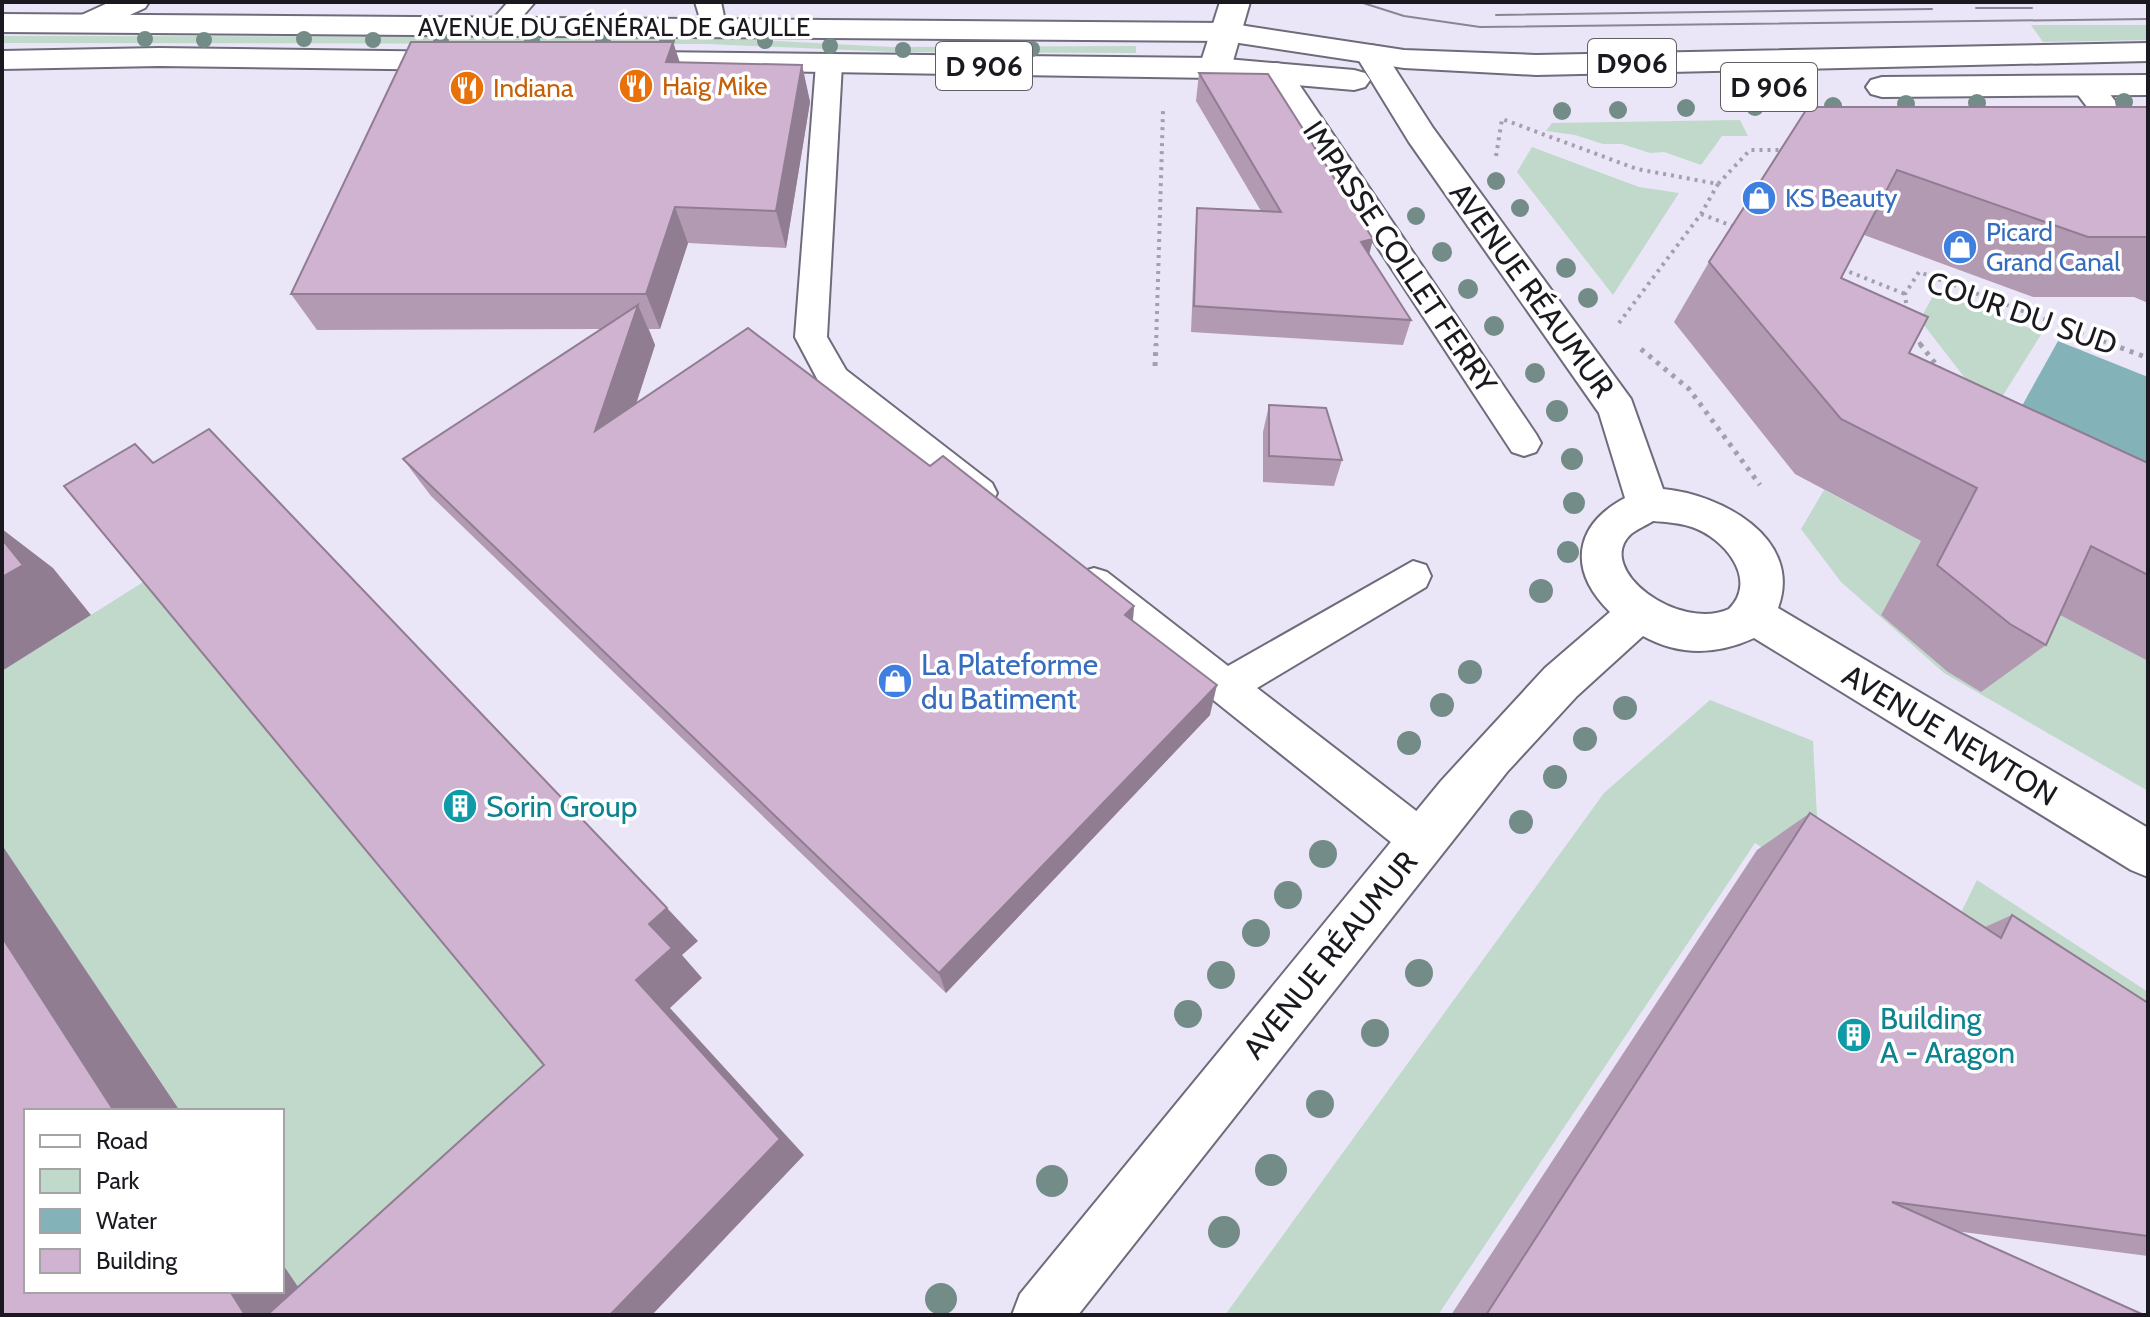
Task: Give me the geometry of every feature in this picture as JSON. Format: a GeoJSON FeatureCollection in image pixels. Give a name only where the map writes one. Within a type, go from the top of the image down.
{"type":"FeatureCollection","features":[{"type":"Feature","properties":{"kind":"main road"},"geometry":{"type":"LineString","coordinates":[[86,24],[134,2]]}},
{"type":"Feature","properties":{"kind":"main road"},"geometry":{"type":"LineString","coordinates":[[1215,68],[1235,2]]}},
{"type":"Feature","properties":{"kind":"main road","name":"AVENUE DU GÉNÉRAL DE GAULLE"},"geometry":{"type":"LineString","coordinates":[[2,23],[500,26],[710,14],[1024,33],[1226,32],[1370,54],[1536,65],[2148,52]]}},
{"type":"Feature","properties":{"kind":"main road","name":"AVENUE RÉAUMUR"},"geometry":{"type":"LineString","coordinates":[[1370,54],[1416,125],[1617,409],[1648,505]]}},
{"type":"Feature","properties":{"kind":"main road","name":"AVENUE DU GÉNÉRAL DE GAULLE"},"geometry":{"type":"LineString","coordinates":[[2,60],[159,57],[494,61]]}},
{"type":"Feature","properties":{"kind":"main road","name":"AVENUE DU GÉNÉRAL DE GAULLE"},"geometry":{"type":"LineString","coordinates":[[621,62],[1215,68],[1276,71],[1390,86],[1494,91],[1660,87],[2148,85]]}},
{"type":"Feature","properties":{"kind":"main road"},"geometry":{"type":"LineString","coordinates":[[2088,87],[2108,113],[2148,131]]}},
{"type":"Feature","properties":{"kind":"main road"},"geometry":{"type":"LineString","coordinates":[[1648,505],[1697,511],[1721,522],[1741,538],[1755,557],[1763,578],[1762,598],[1753,615],[1737,627],[1714,634],[1689,634],[1662,627],[1638,614],[1619,597],[1607,578],[1601,558],[1603,539],[1612,524],[1628,512],[1648,505]]}},
{"type":"Feature","properties":{"kind":"main road","name":"AVENUE RÉAUMUR"},"geometry":{"type":"LineString","coordinates":[[1041,1315],[1422,841],[1543,698],[1592,649],[1638,614]]}},
{"type":"Feature","properties":{"kind":"main road","name":"AVENUE NEWTON"},"geometry":{"type":"LineString","coordinates":[[1753,615],[2148,854]]}},
{"type":"Feature","properties":{"kind":"lane"},"geometry":{"type":"LineString","coordinates":[[500,26],[522,2]]}},
{"type":"Feature","properties":{"kind":"lane"},"geometry":{"type":"LineString","coordinates":[[829,64],[811,337],[834,379],[1005,514]]}},
{"type":"Feature","properties":{"kind":"lane","name":"IMPASSE COLLET FERRY"},"geometry":{"type":"LineString","coordinates":[[1276,71],[1524,443]]}},
{"type":"Feature","properties":{"kind":"lane"},"geometry":{"type":"LineString","coordinates":[[1066,562],[1422,841]]}},
{"type":"Feature","properties":{"kind":"lane"},"geometry":{"type":"LineString","coordinates":[[1225,687],[1413,576]]}},
{"type":"Feature","properties":{"kind":"path"},"geometry":{"type":"LineString","coordinates":[[1155,366],[1164,89],[1158,68]]}},
{"type":"Feature","properties":{"kind":"path"},"geometry":{"type":"LineString","coordinates":[[1416,125],[1495,157],[1502,119],[1637,169],[1718,184]]}},
{"type":"Feature","properties":{"kind":"path"},"geometry":{"type":"LineString","coordinates":[[1607,316],[1616,328],[1701,214],[1718,184],[1750,150],[1798,150]]}},
{"type":"Feature","properties":{"kind":"path"},"geometry":{"type":"LineString","coordinates":[[1701,214],[1735,227]]}},
{"type":"Feature","properties":{"kind":"path","name":"COUR DU SUD"},"geometry":{"type":"LineString","coordinates":[[1835,266],[1905,294]]}},
{"type":"Feature","properties":{"kind":"path","name":"COUR DU SUD"},"geometry":{"type":"LineString","coordinates":[[1908,318],[1905,294],[1919,272],[2148,358]]}},
{"type":"Feature","properties":{"kind":"path","name":"COUR DU SUD"},"geometry":{"type":"LineString","coordinates":[[1909,330],[1947,377]]}},
{"type":"Feature","properties":{"kind":"green space"},"geometry":{"type":"Polygon","coordinates":[[[2031,25],[2148,25],[2148,40],[2043,42],[2031,25]]]}},
{"type":"Feature","properties":{"kind":"green space"},"geometry":{"type":"Polygon","coordinates":[[[2,36],[698,37],[892,47],[1136,46],[1136,53],[894,52],[707,44],[2,43],[2,36]]]}},
{"type":"Feature","properties":{"kind":"green space"},"geometry":{"type":"Polygon","coordinates":[[[1740,120],[1748,136],[1722,136],[1701,165],[1664,152],[1650,153],[1622,144],[1603,144],[1575,135],[1546,131],[1552,123],[1740,120]]]}},
{"type":"Feature","properties":{"kind":"green space"},"geometry":{"type":"Polygon","coordinates":[[[1532,147],[1639,187],[1679,193],[1613,295],[1517,172],[1532,147]]]}},
{"type":"Feature","properties":{"kind":"green space"},"geometry":{"type":"Polygon","coordinates":[[[1935,292],[2042,333],[1992,413],[1920,320],[1935,292]]]}},
{"type":"Feature","properties":{"kind":"green space"},"geometry":{"type":"Polygon","coordinates":[[[1824,490],[1921,541],[1881,615],[2026,597],[2148,661],[2148,791],[1944,673],[1841,582],[1801,529],[1824,490]]]}},
{"type":"Feature","properties":{"kind":"green space"},"geometry":{"type":"Polygon","coordinates":[[[156,574],[587,1086],[317,1315],[284,1266],[284,1109],[179,1109],[2,845],[2,671],[156,574]]]}},
{"type":"Feature","properties":{"kind":"green space"},"geometry":{"type":"Polygon","coordinates":[[[1710,700],[1813,741],[1817,816],[1881,927],[1755,843],[1438,1315],[1225,1315],[1604,793],[1710,700]]]}},
{"type":"Feature","properties":{"kind":"green space"},"geometry":{"type":"Polygon","coordinates":[[[1977,880],[2148,992],[2148,1077],[1947,941],[1977,880]]]}},
{"type":"Feature","properties":{"kind":"water"},"geometry":{"type":"Polygon","coordinates":[[[2058,341],[2148,377],[2148,498],[2008,431],[2058,341]]]}},
{"type":"Feature","properties":{"kind":"building"},"geometry":{"type":"Polygon","coordinates":[[[411,42],[673,42],[666,62],[802,65],[776,211],[675,207],[646,294],[291,294],[411,42]]]}},
{"type":"Feature","properties":{"kind":"building"},"geometry":{"type":"Polygon","coordinates":[[[1199,73],[1268,74],[1373,239],[1361,242],[1411,320],[1194,306],[1197,208],[1281,212],[1199,73]]]}},
{"type":"Feature","properties":{"kind":"building"},"geometry":{"type":"Polygon","coordinates":[[[1808,107],[2148,107],[2148,237],[2088,237],[1897,170],[1841,278],[1928,317],[1909,353],[2148,463],[2148,575],[2091,546],[2046,645],[2010,624],[1937,565],[1977,488],[1841,419],[1709,262],[1808,107]]]}},
{"type":"Feature","properties":{"kind":"building","name":"La Plateforme du Batiment"},"geometry":{"type":"Polygon","coordinates":[[[638,305],[595,431],[748,328],[930,466],[943,456],[1134,606],[1125,615],[1217,685],[939,973],[403,459],[638,305]]]}},
{"type":"Feature","properties":{"kind":"building"},"geometry":{"type":"Polygon","coordinates":[[[1269,405],[1326,408],[1342,460],[1269,456],[1269,405]]]}},
{"type":"Feature","properties":{"kind":"building","name":"Sorin Group"},"geometry":{"type":"Polygon","coordinates":[[[209,429],[667,908],[649,924],[672,948],[636,980],[780,1139],[610,1315],[267,1315],[544,1065],[64,486],[135,444],[153,463],[209,429]]]}},
{"type":"Feature","properties":{"kind":"building"},"geometry":{"type":"Polygon","coordinates":[[[2,539],[23,565],[2,577],[2,539]]]}},
{"type":"Feature","properties":{"kind":"building","name":"Building A - Aragon"},"geometry":{"type":"Polygon","coordinates":[[[1810,813],[2001,938],[2012,915],[2148,1003],[2148,1236],[1892,1202],[2144,1315],[1486,1315],[1810,813]]]}},
{"type":"Feature","properties":{"kind":"building"},"geometry":{"type":"Polygon","coordinates":[[[2,937],[113,1109],[24,1109],[24,1293],[231,1293],[245,1315],[2,1315],[2,937]]]}},
{"type":"Feature","properties":{"kind":"tram line"},"geometry":{"type":"LineString","coordinates":[[1360,2],[1404,16],[1480,27],[2148,19]]}},
{"type":"Feature","properties":{"kind":"tram line"},"geometry":{"type":"LineString","coordinates":[[1976,8],[2032,8]]}},
{"type":"Feature","properties":{"kind":"tram line"},"geometry":{"type":"LineString","coordinates":[[1496,15],[1932,9]]}},
{"type":"Feature","properties":{"kind":"place","name":"Haig Mike"},"geometry":{"type":"Point","coordinates":[636,86]}},
{"type":"Feature","properties":{"kind":"place","name":"Indiana"},"geometry":{"type":"Point","coordinates":[467,88]}},
{"type":"Feature","properties":{"kind":"place","name":"KS Beauty"},"geometry":{"type":"Point","coordinates":[1759,198]}},
{"type":"Feature","properties":{"kind":"place","name":"Picard Grand Canal"},"geometry":{"type":"Point","coordinates":[1960,247]}},
{"type":"Feature","properties":{"kind":"place","name":"La Plateforme du Batiment"},"geometry":{"type":"Point","coordinates":[895,681]}},
{"type":"Feature","properties":{"kind":"place","name":"Sorin Group"},"geometry":{"type":"Point","coordinates":[460,806]}},
{"type":"Feature","properties":{"kind":"place","name":"Building A - Aragon"},"geometry":{"type":"Point","coordinates":[1854,1035]}}]}
